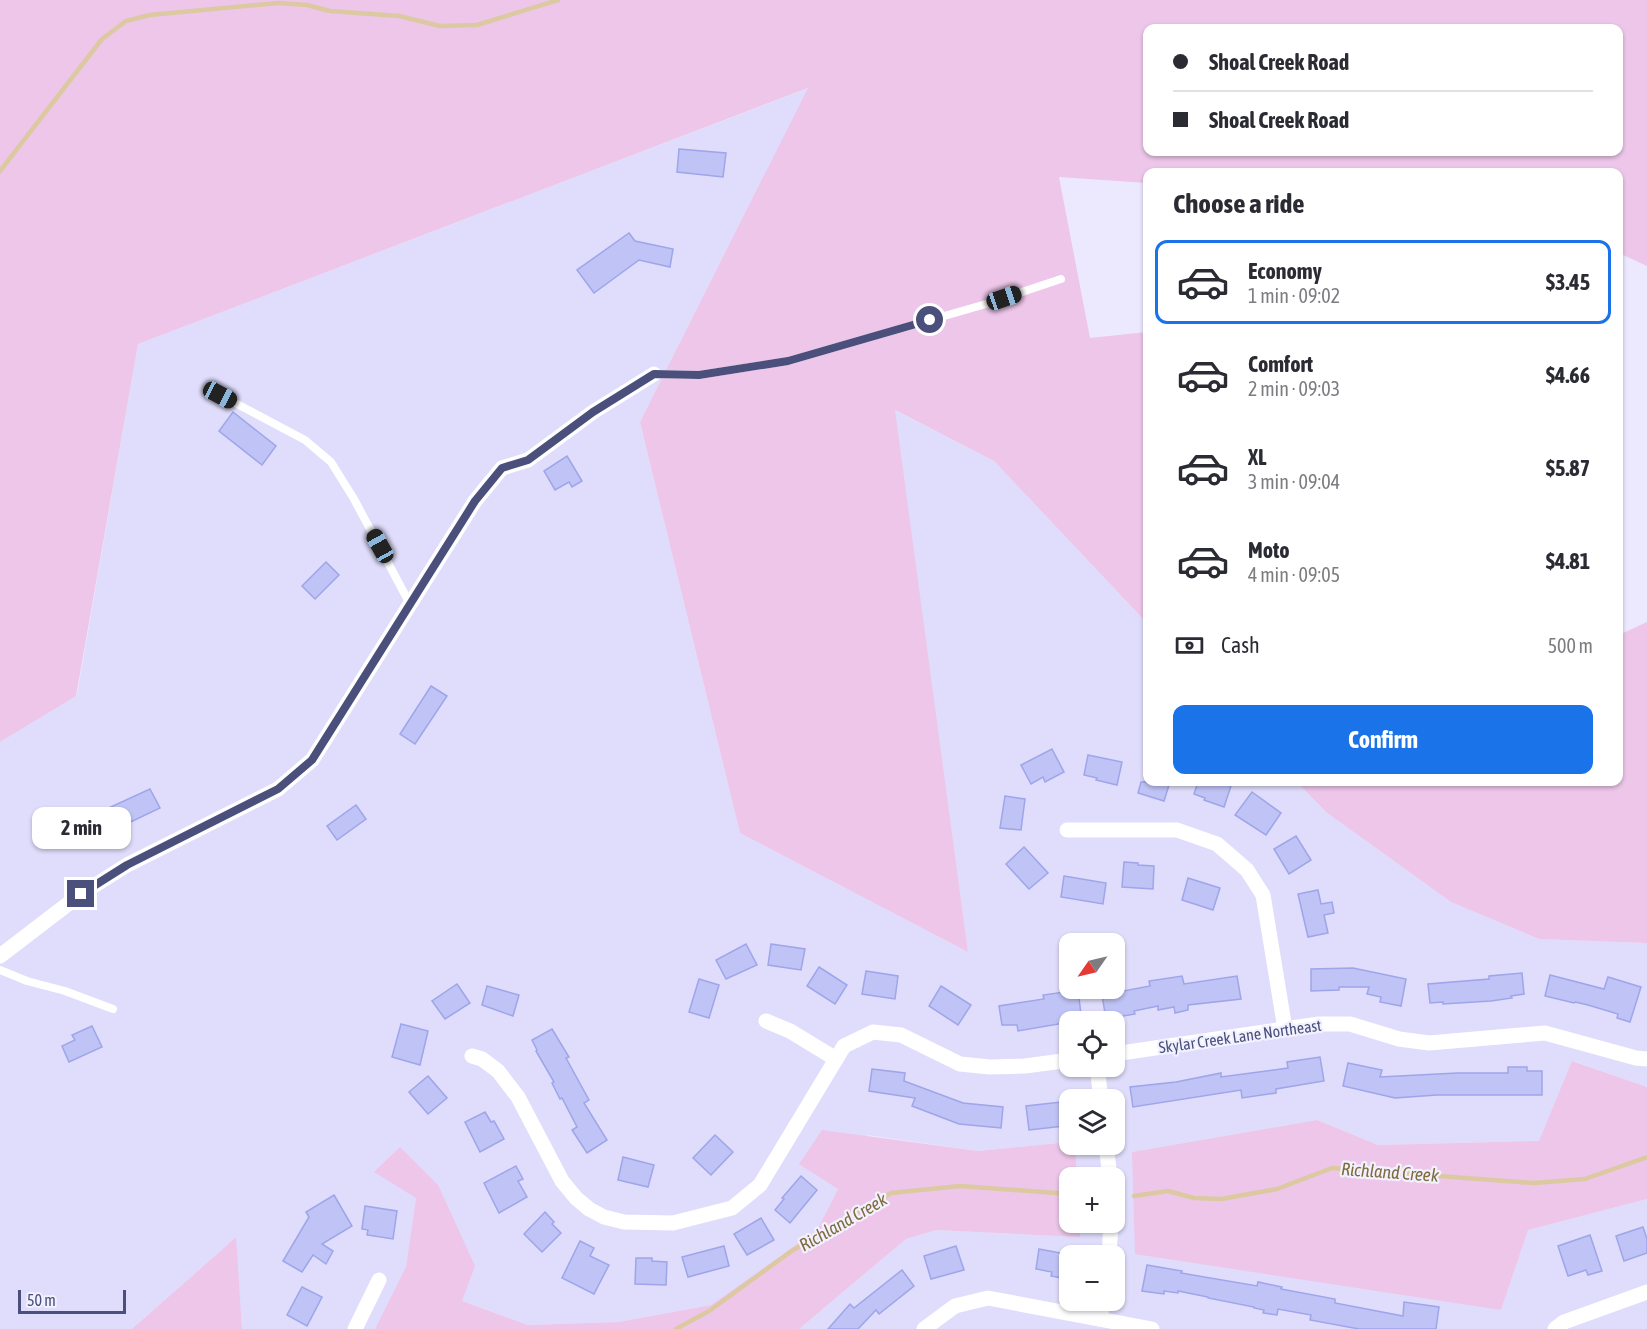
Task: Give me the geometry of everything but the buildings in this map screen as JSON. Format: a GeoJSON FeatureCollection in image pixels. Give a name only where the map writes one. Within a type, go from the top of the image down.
{"type":"FeatureCollection","features":[{"type":"Feature","properties":{"kind":"street"},"geometry":{"type":"LineString","coordinates":[[0,956],[81,894],[127,865],[278,789],[312,760],[475,501],[502,468],[528,460],[593,412],[654,374]]}},
{"type":"Feature","properties":{"kind":"street"},"geometry":{"type":"LineString","coordinates":[[1067,831],[1177,830],[1217,844],[1247,870],[1263,895],[1285,1029]]}},
{"type":"Feature","properties":{"kind":"street"},"geometry":{"type":"LineString","coordinates":[[766,1021],[790,1031],[836,1059]]}},
{"type":"Feature","properties":{"kind":"street","name":"Skylar Creek Lane Northeast"},"geometry":{"type":"LineString","coordinates":[[1125,1052],[1319,1024],[1350,1024],[1399,1039],[1429,1043],[1545,1033],[1647,1059]]}},
{"type":"Feature","properties":{"kind":"street"},"geometry":{"type":"LineString","coordinates":[[472,1056],[482,1059],[498,1071],[518,1097],[562,1181],[589,1209],[604,1217],[624,1222],[673,1223],[732,1208],[760,1185],[844,1046],[873,1032],[901,1035],[960,1065],[1025,1066],[1059,1061]]}},
{"type":"Feature","properties":{"kind":"street"},"geometry":{"type":"LineString","coordinates":[[355,1329],[379,1280]]}},
{"type":"Feature","properties":{"kind":"street"},"geometry":{"type":"LineString","coordinates":[[1555,1329],[1564,1322],[1647,1292]]}},
{"type":"Feature","properties":{"kind":"street"},"geometry":{"type":"LineString","coordinates":[[924,1329],[956,1306],[988,1298],[1152,1329]]}},
{"type":"Feature","properties":{"kind":"street"},"geometry":{"type":"LineString","coordinates":[[1100,1319],[1101,1311]]}},
{"type":"Feature","properties":{"kind":"lane"},"geometry":{"type":"LineString","coordinates":[[654,374],[699,375],[788,361],[986,304],[1061,279]]}},
{"type":"Feature","properties":{"kind":"lane"},"geometry":{"type":"LineString","coordinates":[[220,395],[305,440],[331,462],[354,499],[410,604]]}},
{"type":"Feature","properties":{"kind":"lane"},"geometry":{"type":"LineString","coordinates":[[0,970],[27,981],[65,991],[113,1010]]}},
{"type":"Feature","properties":{"kind":"shaded area"},"geometry":{"type":"Polygon","coordinates":[[[0,0],[1647,0],[1647,266],[1623,255],[1623,168],[1143,168],[1143,183],[1059,177],[1090,338],[1143,332],[1143,619],[994,461],[895,410],[968,952],[740,833],[640,422],[808,88],[138,344],[76,696],[0,742],[0,0]]]}},
{"type":"Feature","properties":{"kind":"shaded area"},"geometry":{"type":"Polygon","coordinates":[[[809,88],[640,422],[740,833],[968,952],[894,410],[994,461],[1143,619],[1143,786],[1301,786],[1326,812],[1451,902],[1539,939],[1647,943],[1647,1087],[1573,1061],[1539,1141],[1378,1145],[1317,1120],[1132,1152],[1501,1310],[1528,1230],[1647,1199],[1647,1329],[799,1329],[906,1239],[936,1230],[1080,1237],[1080,1233],[1125,1233],[1125,1167],[1076,1167],[1076,1155],[1125,1155],[1125,1089],[1059,1089],[1059,1143],[978,1151],[868,1135],[817,1230],[711,1305],[619,1322],[528,1325],[462,1301],[438,1185],[375,1172],[416,1197],[406,1268],[375,1329],[242,1329],[235,1238],[132,1329],[0,1329],[0,742],[77,695],[138,344],[809,88]]]}},
{"type":"Feature","properties":{"kind":"shaded area"},"geometry":{"type":"Polygon","coordinates":[[[1647,622],[1647,943],[1539,939],[1451,902],[1326,812],[1301,786],[1623,786],[1623,633],[1647,622]]]}},
{"type":"Feature","properties":{"kind":"shaded area"},"geometry":{"type":"Polygon","coordinates":[[[1572,1061],[1647,1087],[1647,1199],[1528,1230],[1501,1310],[1135,1254],[1132,1152],[1317,1120],[1378,1145],[1539,1141],[1572,1061]]]}},
{"type":"Feature","properties":{"kind":"shaded area"},"geometry":{"type":"Polygon","coordinates":[[[822,1130],[978,1151],[1059,1143],[1059,1155],[1076,1155],[1076,1167],[1059,1167],[1059,1233],[1080,1233],[1080,1237],[936,1230],[906,1239],[799,1329],[375,1329],[406,1267],[416,1198],[374,1172],[400,1147],[438,1185],[475,1266],[462,1301],[528,1325],[619,1322],[711,1305],[817,1230],[838,1189],[799,1164],[822,1130]]]}},
{"type":"Feature","properties":{"kind":"shaded area"},"geometry":{"type":"Polygon","coordinates":[[[236,1237],[242,1329],[132,1329],[225,1247],[236,1237]]]}},
{"type":"Feature","properties":{"kind":"waterway"},"geometry":{"type":"LineString","coordinates":[[0,171],[102,39],[126,21],[150,15],[278,3],[307,5],[330,11],[399,16],[440,26],[477,25],[558,0]]}},
{"type":"Feature","properties":{"kind":"waterway","name":"Richland Creek"},"geometry":{"type":"LineString","coordinates":[[1134,1196],[1168,1191],[1194,1198],[1221,1199],[1277,1189],[1332,1168],[1534,1183],[1585,1179],[1647,1157]]}},
{"type":"Feature","properties":{"kind":"waterway","name":"Richland Creek"},"geometry":{"type":"LineString","coordinates":[[676,1329],[709,1311],[793,1250],[891,1193],[960,1186],[1059,1193]]}},
{"type":"Feature","properties":{"kind":"route"},"geometry":{"type":"LineString","coordinates":[[81,894],[127,865],[278,789],[312,760],[475,501],[502,468],[528,460],[593,412],[654,374],[699,375],[788,361],[930,320]]}}]}
